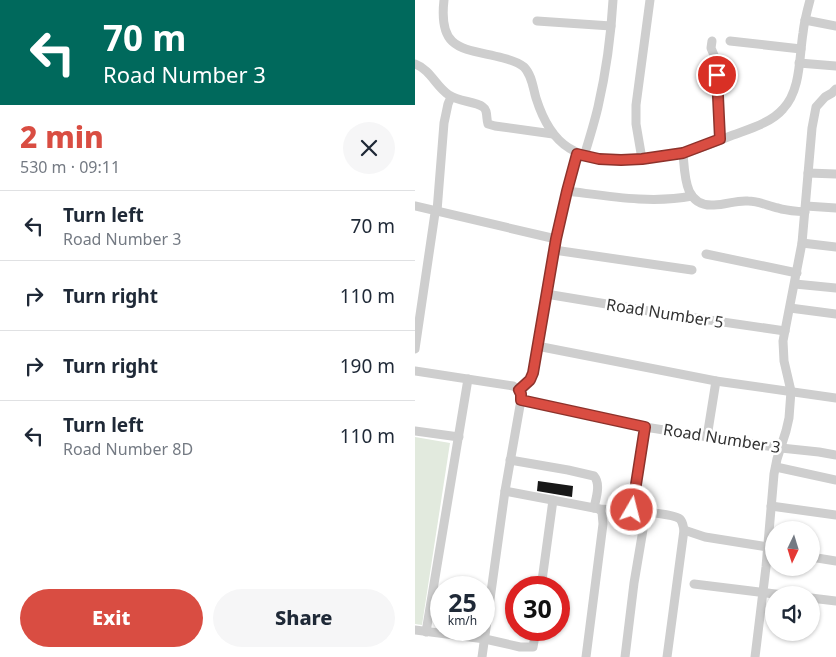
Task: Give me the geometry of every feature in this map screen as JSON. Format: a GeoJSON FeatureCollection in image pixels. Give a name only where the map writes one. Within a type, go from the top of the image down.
{"type":"FeatureCollection","features":[{"type":"Feature","properties":{"kind":"street"},"geometry":{"type":"LineString","coordinates":[[444,0],[444,26],[447,36],[460,47],[478,53],[513,60],[523,65],[528,71],[545,120],[553,134],[567,147],[581,155],[599,159],[621,160],[683,153],[764,122],[783,109],[795,87],[805,20],[810,0]]}},
{"type":"Feature","properties":{"kind":"street"},"geometry":{"type":"LineString","coordinates":[[519,390],[530,380],[533,373],[556,239],[567,191],[598,108],[607,58],[613,0]]}},
{"type":"Feature","properties":{"kind":"street"},"geometry":{"type":"LineString","coordinates":[[642,159],[636,124],[636,105],[650,0]]}},
{"type":"Feature","properties":{"kind":"street"},"geometry":{"type":"LineString","coordinates":[[805,20],[836,26]]}},
{"type":"Feature","properties":{"kind":"street"},"geometry":{"type":"LineString","coordinates":[[537,21],[611,26]]}},
{"type":"Feature","properties":{"kind":"street"},"geometry":{"type":"LineString","coordinates":[[712,41],[711,48],[716,60],[720,139]]}},
{"type":"Feature","properties":{"kind":"street"},"geometry":{"type":"LineString","coordinates":[[730,41],[801,49]]}},
{"type":"Feature","properties":{"kind":"street"},"geometry":{"type":"LineString","coordinates":[[799,63],[836,66]]}},
{"type":"Feature","properties":{"kind":"street"},"geometry":{"type":"LineString","coordinates":[[415,64],[425,70],[447,94],[484,108],[486,110],[487,122],[491,126],[553,134]]}},
{"type":"Feature","properties":{"kind":"street"},"geometry":{"type":"LineString","coordinates":[[771,521],[775,466],[789,418],[791,391],[783,356],[783,341],[802,243],[813,128],[817,107],[825,97],[836,89]]}},
{"type":"Feature","properties":{"kind":"street"},"geometry":{"type":"LineString","coordinates":[[415,349],[435,214],[437,212],[444,123],[451,96]]}},
{"type":"Feature","properties":{"kind":"street"},"geometry":{"type":"LineString","coordinates":[[683,153],[685,178],[691,196],[701,204],[714,205],[751,201],[785,210],[836,208]]}},
{"type":"Feature","properties":{"kind":"street"},"geometry":{"type":"LineString","coordinates":[[808,173],[836,174]]}},
{"type":"Feature","properties":{"kind":"street"},"geometry":{"type":"LineString","coordinates":[[567,191],[656,200],[691,196]]}},
{"type":"Feature","properties":{"kind":"street"},"geometry":{"type":"LineString","coordinates":[[415,206],[556,239]]}},
{"type":"Feature","properties":{"kind":"street"},"geometry":{"type":"LineString","coordinates":[[802,243],[836,247]]}},
{"type":"Feature","properties":{"kind":"street"},"geometry":{"type":"LineString","coordinates":[[554,250],[691,270]]}},
{"type":"Feature","properties":{"kind":"street"},"geometry":{"type":"LineString","coordinates":[[707,254],[797,273]]}},
{"type":"Feature","properties":{"kind":"street"},"geometry":{"type":"LineString","coordinates":[[795,284],[836,288]]}},
{"type":"Feature","properties":{"kind":"street","name":"Road Number 5"},"geometry":{"type":"LineString","coordinates":[[546,294],[785,331]]}},
{"type":"Feature","properties":{"kind":"street"},"geometry":{"type":"LineString","coordinates":[[790,308],[836,314]]}},
{"type":"Feature","properties":{"kind":"street"},"geometry":{"type":"LineString","coordinates":[[537,346],[716,381],[836,398]]}},
{"type":"Feature","properties":{"kind":"street"},"geometry":{"type":"LineString","coordinates":[[415,370],[513,386],[521,394],[494,576]]}},
{"type":"Feature","properties":{"kind":"street"},"geometry":{"type":"LineString","coordinates":[[426,632],[468,379]]}},
{"type":"Feature","properties":{"kind":"street"},"geometry":{"type":"LineString","coordinates":[[707,437],[716,381]]}},
{"type":"Feature","properties":{"kind":"street","name":"Road Number 3"},"geometry":{"type":"LineString","coordinates":[[521,400],[645,427],[836,455]]}},
{"type":"Feature","properties":{"kind":"street"},"geometry":{"type":"LineString","coordinates":[[632,510],[645,427]]}},
{"type":"Feature","properties":{"kind":"street"},"geometry":{"type":"LineString","coordinates":[[415,431],[459,437]]}},
{"type":"Feature","properties":{"kind":"street"},"geometry":{"type":"LineString","coordinates":[[510,460],[594,476],[597,478],[598,486],[596,508]]}},
{"type":"Feature","properties":{"kind":"street"},"geometry":{"type":"LineString","coordinates":[[775,466],[836,480]]}},
{"type":"Feature","properties":{"kind":"street"},"geometry":{"type":"LineString","coordinates":[[505,491],[596,508],[632,510],[677,517],[681,520],[684,530],[667,657]]}},
{"type":"Feature","properties":{"kind":"street"},"geometry":{"type":"LineString","coordinates":[[543,576],[553,500]]}},
{"type":"Feature","properties":{"kind":"street"},"geometry":{"type":"LineString","coordinates":[[771,506],[836,514]]}},
{"type":"Feature","properties":{"kind":"street"},"geometry":{"type":"LineString","coordinates":[[586,657],[603,524],[602,512],[596,508]]}},
{"type":"Feature","properties":{"kind":"street"},"geometry":{"type":"LineString","coordinates":[[625,657],[634,583],[646,512]]}},
{"type":"Feature","properties":{"kind":"street"},"geometry":{"type":"LineString","coordinates":[[684,530],[705,537],[765,549]]}},
{"type":"Feature","properties":{"kind":"street"},"geometry":{"type":"LineString","coordinates":[[820,558],[836,561]]}},
{"type":"Feature","properties":{"kind":"street"},"geometry":{"type":"LineString","coordinates":[[755,657],[766,576]]}},
{"type":"Feature","properties":{"kind":"street"},"geometry":{"type":"LineString","coordinates":[[693,584],[763,593]]}},
{"type":"Feature","properties":{"kind":"street"},"geometry":{"type":"LineString","coordinates":[[820,599],[836,601]]}},
{"type":"Feature","properties":{"kind":"street"},"geometry":{"type":"LineString","coordinates":[[415,630],[430,632]]}},
{"type":"Feature","properties":{"kind":"street"},"geometry":{"type":"LineString","coordinates":[[482,657],[485,641]]}},
{"type":"Feature","properties":{"kind":"street"},"geometry":{"type":"LineString","coordinates":[[495,641],[533,648],[534,641]]}},
{"type":"Feature","properties":{"kind":"shaded area"},"geometry":{"type":"Polygon","coordinates":[[[415,437],[450,443],[422,625],[415,624],[415,437]]]}},
{"type":"Feature","properties":{"kind":"building"},"geometry":{"type":"Polygon","coordinates":[[[538,481],[573,486],[572,497],[537,491],[538,481]]]}},
{"type":"Feature","properties":{"kind":"route"},"geometry":{"type":"LineString","coordinates":[[632,510],[645,427],[521,400],[519,390],[530,380],[533,373],[556,239],[577,154],[599,159],[642,159],[683,153],[720,139],[717,75]]}}]}
